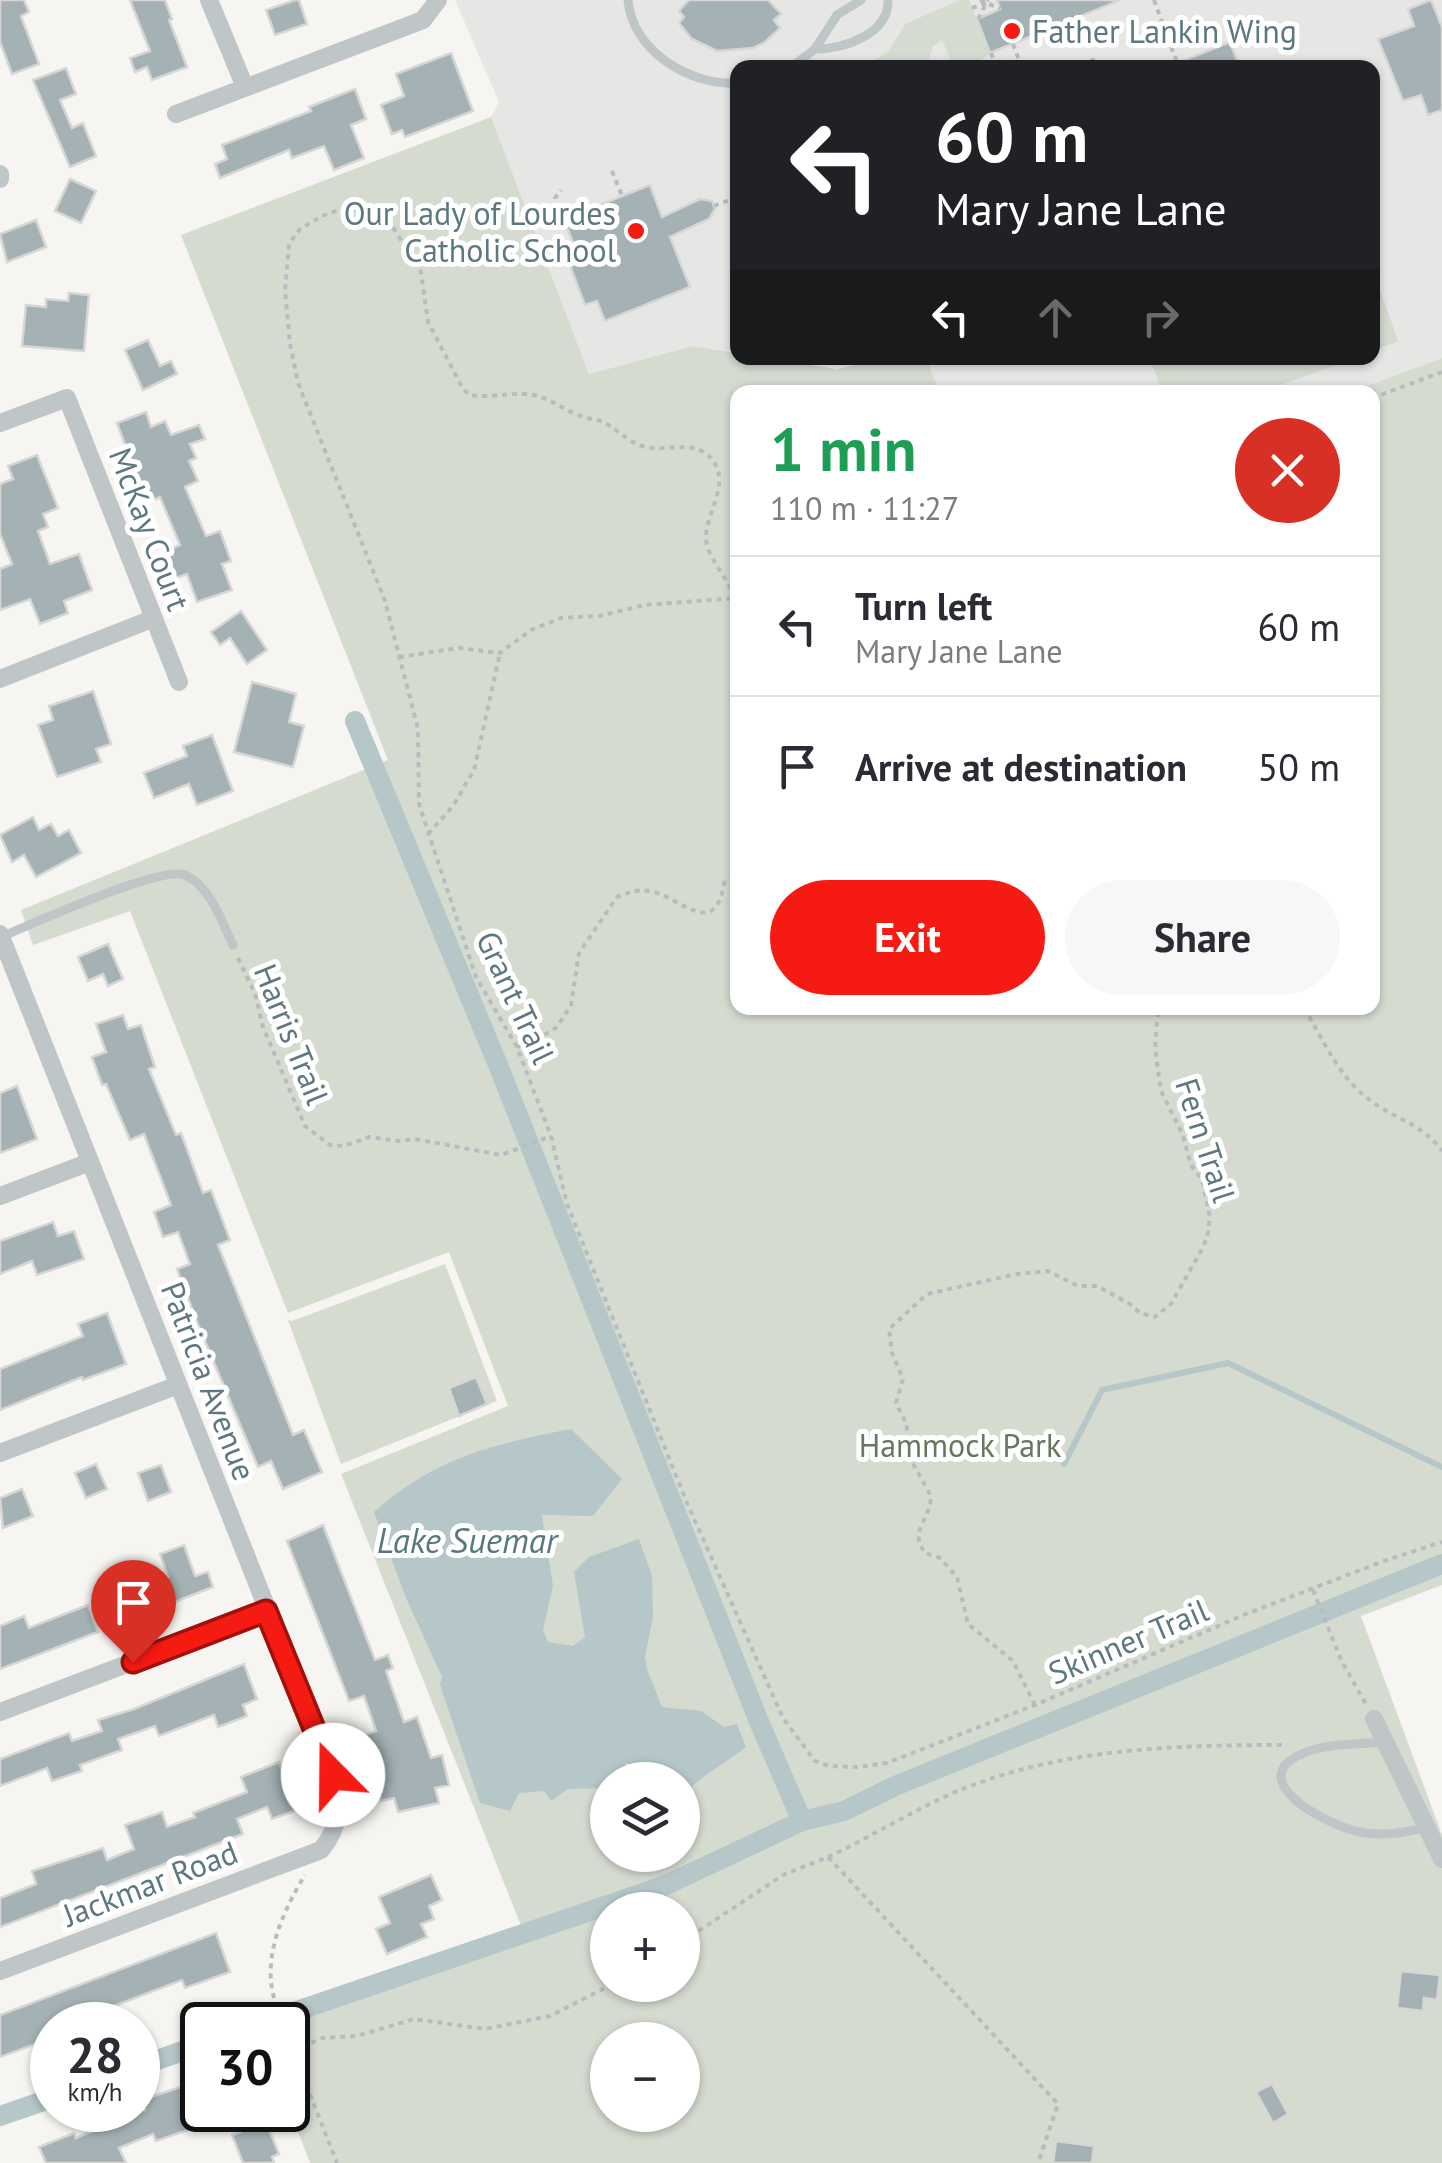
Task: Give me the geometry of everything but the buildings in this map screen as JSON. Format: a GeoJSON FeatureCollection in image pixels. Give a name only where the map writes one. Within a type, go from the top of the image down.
{"type":"FeatureCollection","features":[{"type":"Feature","properties":{"kind":"street"},"geometry":{"type":"LineString","coordinates":[[210,0],[244,87]]}},
{"type":"Feature","properties":{"kind":"street"},"geometry":{"type":"LineString","coordinates":[[176,114],[423,20],[438,2]]}},
{"type":"Feature","properties":{"kind":"street","name":"McKay Court"},"geometry":{"type":"LineString","coordinates":[[0,423],[67,398],[178,682]]}},
{"type":"Feature","properties":{"kind":"street"},"geometry":{"type":"LineString","coordinates":[[0,679],[152,619]]}},
{"type":"Feature","properties":{"kind":"street","name":"Patricia Avenue"},"geometry":{"type":"LineString","coordinates":[[0,936],[336,1787],[338,1819],[321,1850]]}},
{"type":"Feature","properties":{"kind":"street"},"geometry":{"type":"LineString","coordinates":[[0,1196],[90,1162]]}},
{"type":"Feature","properties":{"kind":"street"},"geometry":{"type":"LineString","coordinates":[[0,1453],[178,1385]]}},
{"type":"Feature","properties":{"kind":"street"},"geometry":{"type":"LineString","coordinates":[[0,1712],[266,1611]]}},
{"type":"Feature","properties":{"kind":"street"},"geometry":{"type":"LineString","coordinates":[[1374,1719],[1435,1831],[1442,1858]]}},
{"type":"Feature","properties":{"kind":"street","name":"Jackmar Road"},"geometry":{"type":"LineString","coordinates":[[0,1972],[321,1850]]}},
{"type":"Feature","properties":{"kind":"lane"},"geometry":{"type":"LineString","coordinates":[[628,0],[640,34],[658,58],[688,74],[730,82]]}},
{"type":"Feature","properties":{"kind":"lane"},"geometry":{"type":"LineString","coordinates":[[801,60],[816,49],[837,15],[839,0]]}},
{"type":"Feature","properties":{"kind":"lane"},"geometry":{"type":"LineString","coordinates":[[837,15],[862,0]]}},
{"type":"Feature","properties":{"kind":"lane"},"geometry":{"type":"LineString","coordinates":[[816,49],[836,49],[877,27],[887,15],[888,0]]}},
{"type":"Feature","properties":{"kind":"lane"},"geometry":{"type":"LineString","coordinates":[[0,936],[138,882],[172,873],[187,876],[210,898],[233,945]]}},
{"type":"Feature","properties":{"kind":"lane"},"geometry":{"type":"LineString","coordinates":[[1386,1742],[1316,1749],[1291,1762],[1284,1770],[1282,1782],[1288,1796],[1311,1813],[1362,1832],[1435,1831]]}},
{"type":"Feature","properties":{"kind":"path"},"geometry":{"type":"LineString","coordinates":[[980,0],[1000,9]]}},
{"type":"Feature","properties":{"kind":"path"},"geometry":{"type":"LineString","coordinates":[[1152,0],[1176,60]]}},
{"type":"Feature","properties":{"kind":"path"},"geometry":{"type":"LineString","coordinates":[[972,8],[987,2]]}},
{"type":"Feature","properties":{"kind":"path"},"geometry":{"type":"LineString","coordinates":[[978,18],[987,2]]}},
{"type":"Feature","properties":{"kind":"path"},"geometry":{"type":"LineString","coordinates":[[1013,44],[1019,60]]}},
{"type":"Feature","properties":{"kind":"path"},"geometry":{"type":"LineString","coordinates":[[991,52],[994,60]]}},
{"type":"Feature","properties":{"kind":"path"},"geometry":{"type":"LineString","coordinates":[[1093,60],[1098,58]]}},
{"type":"Feature","properties":{"kind":"path"},"geometry":{"type":"LineString","coordinates":[[612,171],[622,196]]}},
{"type":"Feature","properties":{"kind":"path"},"geometry":{"type":"LineString","coordinates":[[555,209],[554,198],[561,190]]}},
{"type":"Feature","properties":{"kind":"path"},"geometry":{"type":"LineString","coordinates":[[714,206],[730,200]]}},
{"type":"Feature","properties":{"kind":"path","name":"Grant Trail"},"geometry":{"type":"LineString","coordinates":[[730,581],[708,548],[706,533],[720,481],[715,463],[703,452],[689,446],[640,446],[602,422],[542,397],[522,393],[470,395],[463,389],[428,322],[422,272],[389,221],[375,209],[341,210],[300,229],[289,244],[285,290],[298,384],[385,601],[418,729],[418,804],[476,977],[517,1047],[567,1204],[687,1502],[783,1718],[815,1761],[829,1766]]}},
{"type":"Feature","properties":{"kind":"path"},"geometry":{"type":"LineString","coordinates":[[1380,395],[1442,372]]}},
{"type":"Feature","properties":{"kind":"path"},"geometry":{"type":"LineString","coordinates":[[428,834],[453,806],[474,770],[500,653],[530,630],[561,618],[600,616],[645,604],[730,598]]}},
{"type":"Feature","properties":{"kind":"path"},"geometry":{"type":"LineString","coordinates":[[399,657],[459,648],[500,653]]}},
{"type":"Feature","properties":{"kind":"path"},"geometry":{"type":"LineString","coordinates":[[517,1047],[557,1027],[571,1005],[580,953],[616,897],[644,890],[700,913],[712,911],[721,900],[724,883],[730,879]]}},
{"type":"Feature","properties":{"kind":"path","name":"Harris Trail"},"geometry":{"type":"LineString","coordinates":[[233,945],[305,1126],[318,1138],[330,1145],[344,1146],[369,1137],[415,1139],[501,1155],[548,1138]]}},
{"type":"Feature","properties":{"kind":"path","name":"Fern Trail"},"geometry":{"type":"LineString","coordinates":[[1036,1706],[1013,1661],[968,1624],[957,1577],[940,1558],[925,1553],[920,1544],[918,1534],[931,1496],[906,1451],[907,1426],[896,1403],[903,1378],[892,1353],[889,1329],[927,1294],[1048,1271],[1078,1286],[1097,1286],[1140,1314],[1155,1317],[1171,1304],[1207,1238],[1210,1218],[1202,1180],[1191,1165],[1182,1133],[1161,1091],[1155,1048],[1157,1015]]}},
{"type":"Feature","properties":{"kind":"path"},"geometry":{"type":"LineString","coordinates":[[1308,1015],[1344,1078],[1370,1101],[1430,1134],[1442,1151]]}},
{"type":"Feature","properties":{"kind":"path","name":"Skinner Trail"},"geometry":{"type":"LineString","coordinates":[[829,1766],[857,1768],[887,1763],[1036,1706],[1246,1614],[1442,1542]]}},
{"type":"Feature","properties":{"kind":"path"},"geometry":{"type":"LineString","coordinates":[[1312,1590],[1325,1624],[1374,1719]]}},
{"type":"Feature","properties":{"kind":"path"},"geometry":{"type":"LineString","coordinates":[[700,1930],[782,1875],[828,1857],[958,1791],[1020,1770],[1098,1752],[1236,1745],[1316,1749]]}},
{"type":"Feature","properties":{"kind":"path"},"geometry":{"type":"LineString","coordinates":[[275,2002],[277,1932],[290,1900],[321,1850]]}},
{"type":"Feature","properties":{"kind":"path"},"geometry":{"type":"LineString","coordinates":[[828,1857],[1058,2104],[1038,2163]]}},
{"type":"Feature","properties":{"kind":"path"},"geometry":{"type":"LineString","coordinates":[[310,2043],[322,2038],[357,2036],[414,2019],[485,2030],[550,2016],[590,1996]]}},
{"type":"Feature","properties":{"kind":"path"},"geometry":{"type":"LineString","coordinates":[[310,2094],[337,2163]]}},
{"type":"Feature","properties":{"kind":"shaded area","name":"Our Lady of Lourdes Catholic School"},"geometry":{"type":"Polygon","coordinates":[[[455,0],[1442,0],[1442,358],[1370,385],[937,385],[929,365],[1380,365],[1380,60],[730,60],[730,352],[693,346],[589,374],[491,117],[499,102],[455,0]]]}},
{"type":"Feature","properties":{"kind":"green space"},"geometry":{"type":"Polygon","coordinates":[[[960,0],[969,0],[990,53],[981,60],[951,60],[942,40],[933,46],[930,60],[874,60],[888,52],[905,24],[960,0]]]}},
{"type":"Feature","properties":{"kind":"green space","name":"Hammock Park"},"geometry":{"type":"Polygon","coordinates":[[[491,117],[589,374],[693,346],[730,352],[730,365],[811,365],[836,369],[856,365],[929,365],[937,385],[730,385],[730,1015],[1380,1015],[1380,385],[1370,385],[1442,358],[1442,1585],[1361,1616],[1442,1835],[1442,2163],[310,2163],[298,2132],[310,2132],[310,2003],[522,1928],[341,1474],[508,1406],[449,1252],[288,1313],[130,911],[33,945],[21,910],[388,760],[181,235],[491,117]]]}},
{"type":"Feature","properties":{"kind":"green space"},"geometry":{"type":"Polygon","coordinates":[[[1380,289],[1398,341],[1380,348],[1380,289]]]}},
{"type":"Feature","properties":{"kind":"green space"},"geometry":{"type":"Polygon","coordinates":[[[1152,365],[1336,365],[1281,385],[1160,385],[1152,365]]]}},
{"type":"Feature","properties":{"kind":"green space"},"geometry":{"type":"Polygon","coordinates":[[[445,1264],[497,1401],[341,1464],[288,1320],[445,1264]]]}},
{"type":"Feature","properties":{"kind":"water","name":"Lake Suemar"},"geometry":{"type":"Polygon","coordinates":[[[571,1429],[622,1479],[593,1516],[542,1515],[553,1586],[543,1630],[548,1642],[573,1646],[585,1637],[574,1572],[589,1557],[639,1539],[652,1576],[653,1617],[645,1657],[662,1707],[701,1711],[724,1727],[737,1724],[746,1747],[700,1780],[700,1762],[590,1762],[590,1788],[568,1789],[551,1801],[544,1791],[519,1793],[510,1811],[480,1803],[440,1685],[442,1677],[406,1598],[374,1512],[442,1466],[516,1441],[571,1429]]]}},
{"type":"Feature","properties":{"kind":"waterway"},"geometry":{"type":"LineString","coordinates":[[355,721],[496,1060],[802,1821]]}},
{"type":"Feature","properties":{"kind":"waterway"},"geometry":{"type":"LineString","coordinates":[[1064,1464],[1102,1390],[1228,1363],[1442,1467]]}},
{"type":"Feature","properties":{"kind":"waterway"},"geometry":{"type":"LineString","coordinates":[[310,2007],[666,1885],[802,1821],[844,1811],[895,1786],[1442,1564]]}},
{"type":"Feature","properties":{"kind":"waterway"},"geometry":{"type":"LineString","coordinates":[[160,2059],[180,2052]]}},
{"type":"Feature","properties":{"kind":"waterway"},"geometry":{"type":"LineString","coordinates":[[0,2116],[30,2106]]}},
{"type":"Feature","properties":{"kind":"place","name":"Father Lankin Wing"},"geometry":{"type":"Point","coordinates":[1012,31]}},
{"type":"Feature","properties":{"kind":"place","name":"Our Lady of Lourdes Catholic School"},"geometry":{"type":"Point","coordinates":[636,231]}},
{"type":"Feature","properties":{"kind":"route"},"geometry":{"type":"LineString","coordinates":[[133,1662],[266,1611],[333,1775]]}}]}
